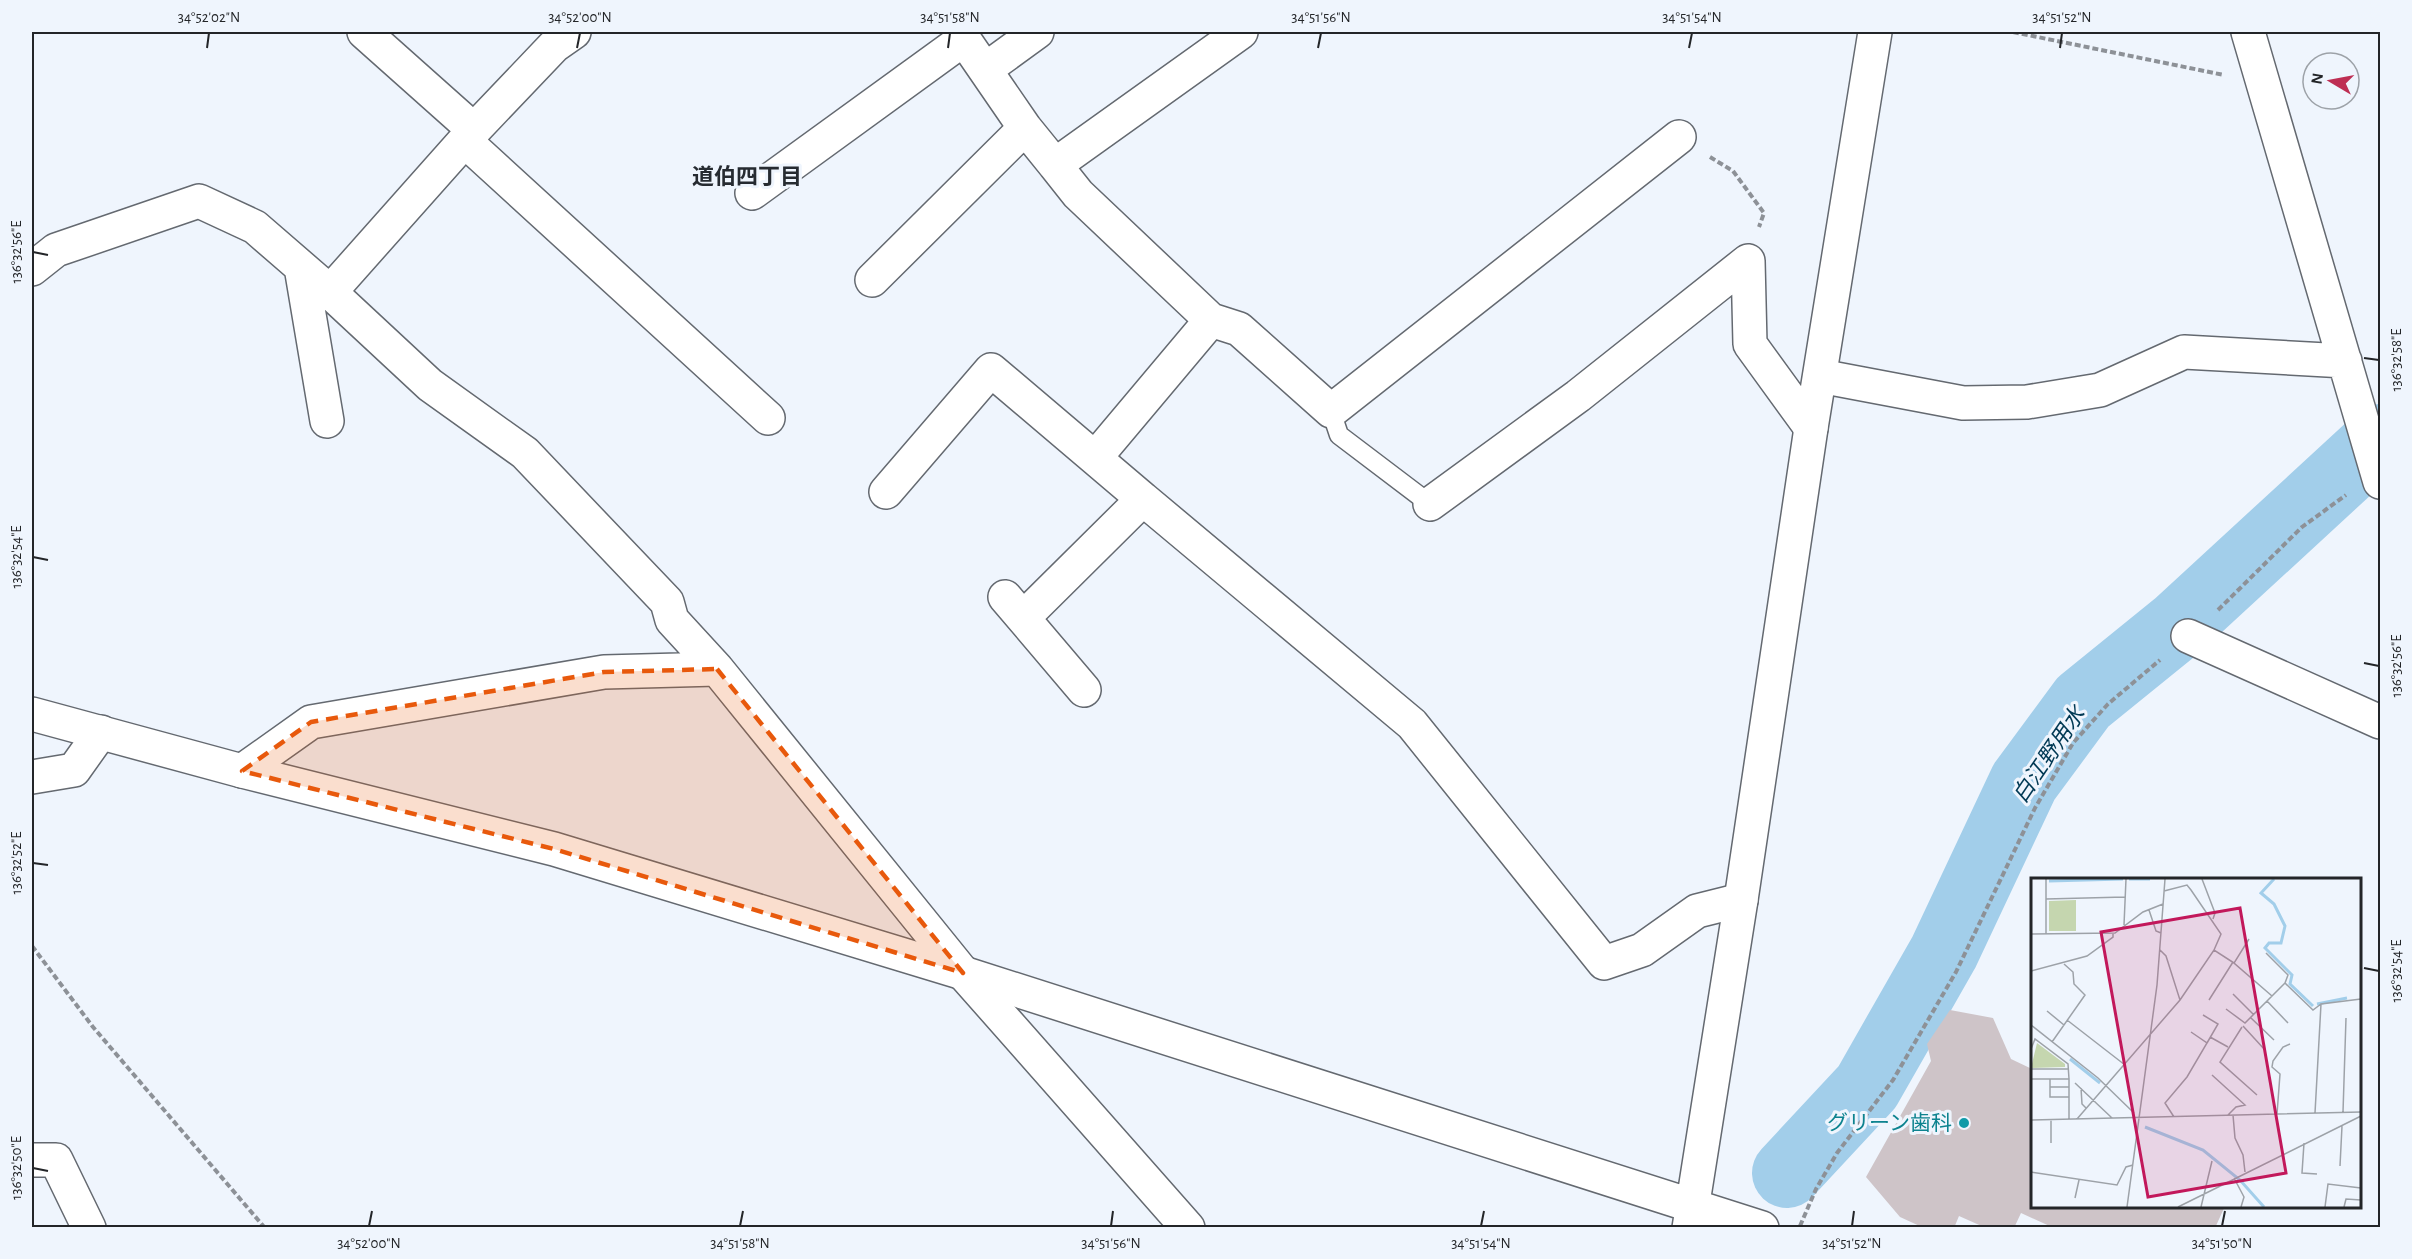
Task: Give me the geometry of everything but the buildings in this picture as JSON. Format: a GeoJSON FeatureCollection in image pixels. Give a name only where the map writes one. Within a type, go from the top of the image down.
{"type":"FeatureCollection","features":[{"type":"Feature","properties":{"kind":"street"},"geometry":{"type":"LineString","coordinates":[[364,32],[470,136],[768,418]]}},
{"type":"Feature","properties":{"kind":"street"},"geometry":{"type":"LineString","coordinates":[[330,292],[554,46],[574,32]]}},
{"type":"Feature","properties":{"kind":"street"},"geometry":{"type":"LineString","coordinates":[[986,69],[1037,32]]}},
{"type":"Feature","properties":{"kind":"street"},"geometry":{"type":"LineString","coordinates":[[1055,165],[1241,32]]}},
{"type":"Feature","properties":{"kind":"street"},"geometry":{"type":"LineString","coordinates":[[1691,1216],[1742,900],[1811,428],[1875,32]]}},
{"type":"Feature","properties":{"kind":"street"},"geometry":{"type":"LineString","coordinates":[[2247,32],[2364,432],[2379,472]]}},
{"type":"Feature","properties":{"kind":"street"},"geometry":{"type":"LineString","coordinates":[[752,193],[961,35],[1025,128],[1078,194],[1211,320],[1239,329],[1331,411],[1678,137]]}},
{"type":"Feature","properties":{"kind":"street"},"geometry":{"type":"LineString","coordinates":[[872,280],[1025,128]]}},
{"type":"Feature","properties":{"kind":"street"},"geometry":{"type":"LineString","coordinates":[[40,252],[199,201],[255,227],[330,292],[430,385],[525,453],[667,602],[672,620],[717,669],[963,973],[1188,1227]]}},
{"type":"Feature","properties":{"kind":"street"},"geometry":{"type":"LineString","coordinates":[[1748,261],[1750,344],[1811,428]]}},
{"type":"Feature","properties":{"kind":"street"},"geometry":{"type":"LineString","coordinates":[[1430,504],[1578,396],[1748,261]]}},
{"type":"Feature","properties":{"kind":"street"},"geometry":{"type":"LineString","coordinates":[[301,267],[327,421]]}},
{"type":"Feature","properties":{"kind":"street"},"geometry":{"type":"LineString","coordinates":[[1095,458],[1211,320]]}},
{"type":"Feature","properties":{"kind":"street"},"geometry":{"type":"LineString","coordinates":[[1820,376],[1963,403],[2027,402],[2100,390],[2184,352],[2345,361]]}},
{"type":"Feature","properties":{"kind":"street"},"geometry":{"type":"LineString","coordinates":[[886,492],[991,370],[1412,724],[1604,963],[1642,950],[1697,911],[1742,900]]}},
{"type":"Feature","properties":{"kind":"street"},"geometry":{"type":"LineString","coordinates":[[1084,690],[1014,608],[1143,499]]}},
{"type":"Feature","properties":{"kind":"street"},"geometry":{"type":"LineString","coordinates":[[2188,636],[2380,722]]}},
{"type":"Feature","properties":{"kind":"street"},"geometry":{"type":"LineString","coordinates":[[242,771],[311,722],[604,672],[717,669]]}},
{"type":"Feature","properties":{"kind":"street"},"geometry":{"type":"LineString","coordinates":[[32,714],[242,771],[554,849],[963,973],[1691,1216],[1762,1227]]}},
{"type":"Feature","properties":{"kind":"street"},"geometry":{"type":"LineString","coordinates":[[32,777],[74,770],[101,732]]}},
{"type":"Feature","properties":{"kind":"street"},"geometry":{"type":"LineString","coordinates":[[32,1160],[56,1160],[89,1227]]}},
{"type":"Feature","properties":{"kind":"lane"},"geometry":{"type":"LineString","coordinates":[[1331,411],[1339,435],[1430,504]]}},
{"type":"Feature","properties":{"kind":"path"},"geometry":{"type":"LineString","coordinates":[[2013,32],[2263,83]]}},
{"type":"Feature","properties":{"kind":"path"},"geometry":{"type":"LineString","coordinates":[[1678,137],[1733,171],[1764,213],[1748,261]]}},
{"type":"Feature","properties":{"kind":"path"},"geometry":{"type":"LineString","coordinates":[[1799,1227],[1816,1189],[1837,1153],[1893,1080],[1956,972],[2035,808],[2073,743],[2108,704],[2221,608],[2302,527],[2379,472]]}},
{"type":"Feature","properties":{"kind":"path"},"geometry":{"type":"LineString","coordinates":[[32,946],[93,1027],[264,1227]]}},
{"type":"Feature","properties":{"kind":"highlighted area"},"geometry":{"type":"Polygon","coordinates":[[[717,669],[963,973],[554,849],[242,771],[311,722],[604,672],[717,669]]]}},
{"type":"Feature","properties":{"kind":"waterway","name":"白江野用水"},"geometry":{"type":"LineString","coordinates":[[1787,1173],[1867,1087],[1944,952],[2024,782],[2083,702],[2178,625],[2380,439]]}},
{"type":"Feature","properties":{"kind":"place","name":"グリーン歯科"},"geometry":{"type":"Point","coordinates":[1964,1123]}},
{"type":"Feature","properties":{"kind":"district","name":"道伯四丁目"},"geometry":{"type":"Point","coordinates":[747,177]}}]}
